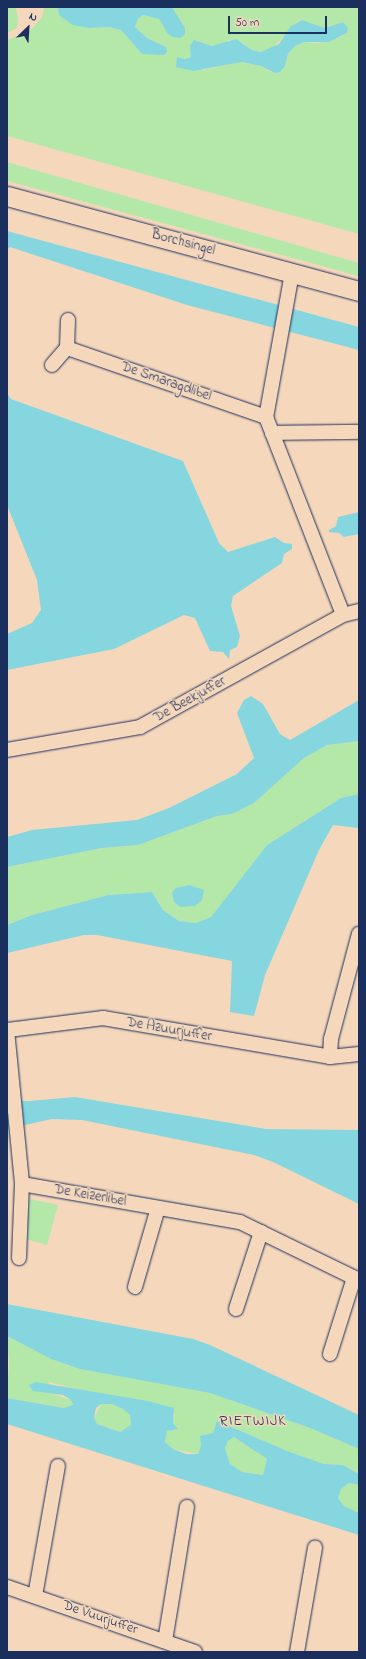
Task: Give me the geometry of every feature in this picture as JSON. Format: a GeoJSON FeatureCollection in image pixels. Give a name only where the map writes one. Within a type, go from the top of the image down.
{"type":"FeatureCollection","features":[{"type":"Feature","properties":{"kind":"main road","name":"Borchsingel"},"geometry":{"type":"LineString","coordinates":[[7,196],[359,291]]}},
{"type":"Feature","properties":{"kind":"street"},"geometry":{"type":"LineString","coordinates":[[292,273],[266,417],[343,615]]}},
{"type":"Feature","properties":{"kind":"street"},"geometry":{"type":"LineString","coordinates":[[52,365],[67,348],[68,320]]}},
{"type":"Feature","properties":{"kind":"street","name":"De Smaragdlibel"},"geometry":{"type":"LineString","coordinates":[[67,348],[266,417]]}},
{"type":"Feature","properties":{"kind":"street"},"geometry":{"type":"LineString","coordinates":[[272,433],[359,432]]}},
{"type":"Feature","properties":{"kind":"street","name":"De Beekjuffer"},"geometry":{"type":"LineString","coordinates":[[7,750],[140,727],[343,615],[359,611]]}},
{"type":"Feature","properties":{"kind":"street"},"geometry":{"type":"LineString","coordinates":[[330,1057],[331,1039],[359,934]]}},
{"type":"Feature","properties":{"kind":"street","name":"De Azuurjuffer"},"geometry":{"type":"LineString","coordinates":[[22,1184],[7,1030],[103,1018],[330,1057],[359,1054]]}},
{"type":"Feature","properties":{"kind":"street"},"geometry":{"type":"LineString","coordinates":[[19,1258],[22,1184]]}},
{"type":"Feature","properties":{"kind":"street","name":"De Keizerlibel"},"geometry":{"type":"LineString","coordinates":[[22,1184],[240,1222],[356,1279],[330,1354]]}},
{"type":"Feature","properties":{"kind":"street"},"geometry":{"type":"LineString","coordinates":[[135,1287],[158,1208]]}},
{"type":"Feature","properties":{"kind":"street"},"geometry":{"type":"LineString","coordinates":[[236,1309],[261,1232]]}},
{"type":"Feature","properties":{"kind":"street"},"geometry":{"type":"LineString","coordinates":[[35,1596],[58,1466]]}},
{"type":"Feature","properties":{"kind":"street"},"geometry":{"type":"LineString","coordinates":[[165,1640],[187,1507]]}},
{"type":"Feature","properties":{"kind":"street"},"geometry":{"type":"LineString","coordinates":[[297,1652],[315,1548]]}},
{"type":"Feature","properties":{"kind":"street","name":"De Vuurjuffer"},"geometry":{"type":"LineString","coordinates":[[7,1588],[165,1640],[196,1652]]}},
{"type":"Feature","properties":{"kind":"green space"},"geometry":{"type":"Polygon","coordinates":[[[7,7],[16,7],[18,20],[17,28],[7,33],[7,7]]]}},
{"type":"Feature","properties":{"kind":"green space"},"geometry":{"type":"Polygon","coordinates":[[[44,7],[57,7],[57,9],[89,28],[109,27],[121,30],[142,54],[166,47],[147,38],[135,27],[138,19],[143,15],[159,19],[163,26],[185,28],[172,7],[359,7],[359,234],[7,136],[7,40],[30,31],[42,17],[44,7]],[[302,20],[297,22],[271,50],[261,52],[252,50],[243,43],[229,40],[223,45],[212,46],[204,43],[191,57],[185,59],[177,57],[203,70],[241,62],[261,66],[271,72],[285,66],[288,54],[295,46],[304,42],[318,43],[339,38],[347,33],[348,28],[343,22],[325,28],[302,20]]]}},
{"type":"Feature","properties":{"kind":"green space"},"geometry":{"type":"Polygon","coordinates":[[[7,162],[359,263],[359,276],[7,181],[7,162]]]}},
{"type":"Feature","properties":{"kind":"green space"},"geometry":{"type":"Polygon","coordinates":[[[359,741],[359,794],[341,798],[267,845],[211,917],[196,923],[179,921],[163,910],[152,892],[108,895],[32,915],[7,925],[7,867],[102,848],[138,845],[217,816],[232,814],[254,803],[304,758],[327,745],[359,741]]]}},
{"type":"Feature","properties":{"kind":"green space"},"geometry":{"type":"Polygon","coordinates":[[[30,1199],[58,1205],[47,1245],[23,1238],[30,1199]]]}},
{"type":"Feature","properties":{"kind":"green space"},"geometry":{"type":"Polygon","coordinates":[[[7,1336],[51,1359],[80,1369],[210,1393],[310,1428],[359,1449],[359,1474],[343,1465],[324,1464],[290,1452],[217,1421],[213,1433],[201,1445],[198,1454],[173,1449],[165,1442],[167,1431],[175,1415],[147,1401],[84,1391],[49,1382],[50,1393],[71,1400],[73,1406],[64,1408],[7,1398],[9,1363],[7,1336]]]}},
{"type":"Feature","properties":{"kind":"green space"},"geometry":{"type":"Polygon","coordinates":[[[101,1404],[112,1404],[123,1409],[130,1415],[131,1425],[120,1432],[97,1424],[94,1418],[101,1404]]]}},
{"type":"Feature","properties":{"kind":"green space"},"geometry":{"type":"Polygon","coordinates":[[[234,1437],[267,1459],[263,1475],[242,1472],[230,1464],[225,1448],[228,1441],[234,1437]]]}},
{"type":"Feature","properties":{"kind":"green space"},"geometry":{"type":"Polygon","coordinates":[[[349,1483],[359,1485],[359,1513],[344,1506],[338,1498],[341,1489],[349,1483]]]}},
{"type":"Feature","properties":{"kind":"water"},"geometry":{"type":"Polygon","coordinates":[[[57,7],[172,7],[185,28],[185,34],[180,38],[173,37],[168,34],[159,19],[143,15],[138,19],[135,27],[147,38],[166,47],[167,52],[164,55],[142,54],[121,30],[109,27],[89,28],[73,25],[60,16],[57,7]]]}},
{"type":"Feature","properties":{"kind":"water"},"geometry":{"type":"Polygon","coordinates":[[[302,20],[325,28],[343,22],[348,28],[347,33],[329,42],[304,42],[295,46],[288,54],[285,66],[280,72],[275,73],[261,66],[242,62],[193,71],[176,67],[177,57],[185,59],[191,57],[190,46],[194,40],[212,46],[236,39],[252,50],[261,52],[279,44],[291,26],[302,20]]]}},
{"type":"Feature","properties":{"kind":"water"},"geometry":{"type":"Polygon","coordinates":[[[7,231],[359,327],[359,350],[187,305],[10,247],[7,249],[7,231]]]}},
{"type":"Feature","properties":{"kind":"water"},"geometry":{"type":"Polygon","coordinates":[[[7,393],[11,399],[183,461],[219,543],[228,552],[275,537],[284,543],[292,544],[292,549],[284,554],[282,563],[233,596],[231,606],[240,636],[237,647],[230,650],[229,659],[223,652],[210,651],[195,618],[184,615],[114,649],[7,670],[7,634],[32,623],[41,610],[37,580],[7,505],[7,393]]]}},
{"type":"Feature","properties":{"kind":"water"},"geometry":{"type":"Polygon","coordinates":[[[359,512],[359,534],[344,537],[339,533],[329,532],[329,530],[336,526],[338,517],[359,512]]]}},
{"type":"Feature","properties":{"kind":"water"},"geometry":{"type":"Polygon","coordinates":[[[251,696],[263,704],[280,734],[290,740],[359,700],[359,741],[327,745],[304,758],[254,803],[232,814],[217,816],[138,845],[102,848],[7,867],[7,837],[32,830],[137,820],[169,808],[237,774],[254,758],[237,713],[244,700],[251,696]]]}},
{"type":"Feature","properties":{"kind":"water"},"geometry":{"type":"Polygon","coordinates":[[[359,794],[359,828],[333,825],[319,850],[265,975],[254,1016],[230,1012],[232,961],[97,935],[84,935],[7,953],[7,925],[32,915],[108,895],[152,892],[163,910],[179,921],[196,923],[211,917],[267,845],[341,798],[359,794]]]}},
{"type":"Feature","properties":{"kind":"water"},"geometry":{"type":"Polygon","coordinates":[[[189,885],[204,890],[202,900],[195,906],[180,907],[174,902],[172,892],[176,888],[189,885]]]}},
{"type":"Feature","properties":{"kind":"water"},"geometry":{"type":"Polygon","coordinates":[[[75,1097],[266,1129],[359,1130],[359,1204],[273,1162],[254,1155],[82,1120],[52,1119],[7,1129],[7,1101],[30,1101],[75,1097]]]}},
{"type":"Feature","properties":{"kind":"water"},"geometry":{"type":"Polygon","coordinates":[[[7,1304],[193,1339],[210,1345],[359,1415],[359,1449],[310,1428],[210,1393],[80,1369],[51,1359],[7,1336],[7,1304]]]}},
{"type":"Feature","properties":{"kind":"water"},"geometry":{"type":"Polygon","coordinates":[[[36,1382],[148,1401],[174,1408],[173,1423],[178,1429],[167,1431],[165,1442],[173,1449],[186,1454],[198,1454],[201,1445],[200,1436],[213,1433],[217,1421],[290,1452],[324,1464],[343,1465],[359,1474],[359,1485],[349,1483],[341,1489],[338,1498],[344,1506],[359,1513],[359,1535],[7,1424],[7,1398],[64,1408],[73,1405],[71,1400],[63,1395],[33,1391],[29,1385],[36,1382]],[[101,1404],[96,1408],[94,1418],[97,1424],[120,1432],[131,1425],[130,1415],[123,1409],[112,1404],[101,1404]],[[234,1437],[228,1441],[225,1448],[230,1464],[242,1472],[263,1475],[267,1459],[234,1437]]]}},
{"type":"Feature","properties":{"kind":"district","name":"RIETWIJK"},"geometry":{"type":"Point","coordinates":[253,1422]}}]}
